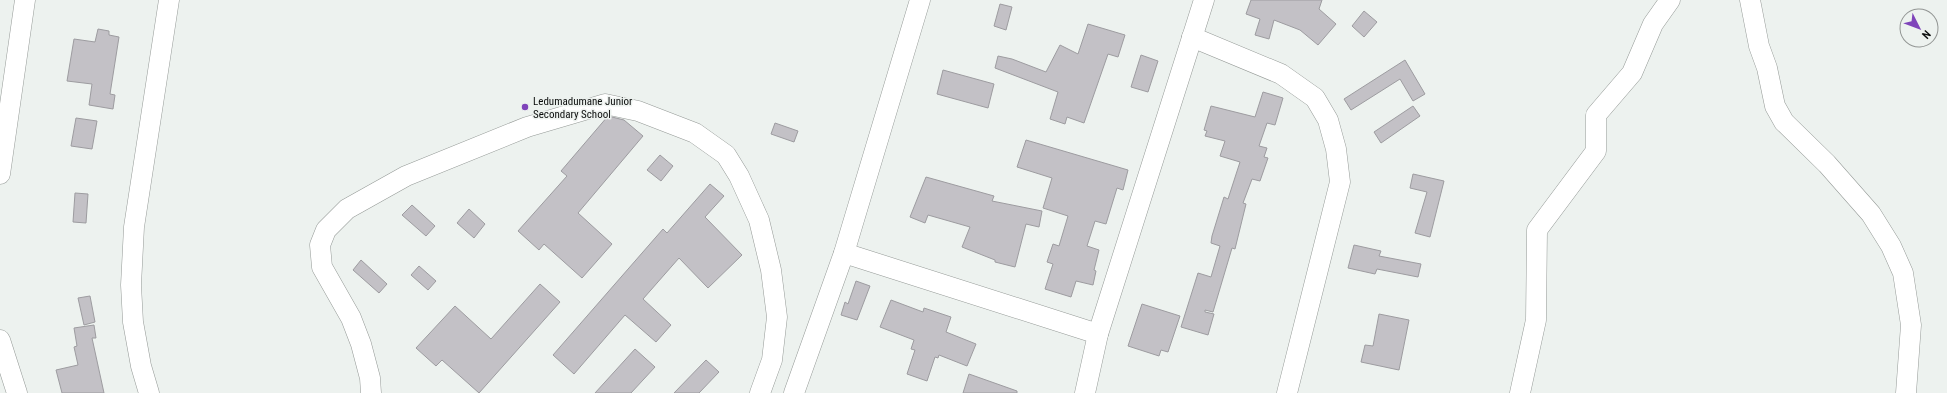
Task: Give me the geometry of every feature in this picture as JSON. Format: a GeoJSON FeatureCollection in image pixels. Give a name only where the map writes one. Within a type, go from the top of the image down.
{"type":"FeatureCollection","features":[{"type":"Feature","properties":{"kind":"street"},"geometry":{"type":"LineString","coordinates":[[0,174],[25,0]]}},
{"type":"Feature","properties":{"kind":"street"},"geometry":{"type":"LineString","coordinates":[[149,393],[141,366],[133,322],[132,271],[134,227],[169,0]]}},
{"type":"Feature","properties":{"kind":"street"},"geometry":{"type":"LineString","coordinates":[[794,393],[844,253],[920,0]]}},
{"type":"Feature","properties":{"kind":"street"},"geometry":{"type":"LineString","coordinates":[[1085,393],[1098,334],[1204,0]]}},
{"type":"Feature","properties":{"kind":"street"},"geometry":{"type":"LineString","coordinates":[[1520,393],[1536,320],[1537,230],[1596,152],[1596,115],[1632,74],[1653,24],[1670,0]]}},
{"type":"Feature","properties":{"kind":"street"},"geometry":{"type":"LineString","coordinates":[[1750,0],[1759,46],[1767,68],[1775,106],[1784,122],[1827,164],[1871,214],[1891,246],[1903,273],[1911,325],[1906,393]]}},
{"type":"Feature","properties":{"kind":"street"},"geometry":{"type":"LineString","coordinates":[[1192,37],[1281,74],[1315,98],[1328,120],[1336,149],[1340,182],[1287,393]]}},
{"type":"Feature","properties":{"kind":"street"},"geometry":{"type":"LineString","coordinates":[[371,393],[370,378],[361,344],[351,318],[322,267],[320,245],[326,230],[347,209],[406,176],[527,127],[605,104],[638,111],[695,133],[726,155],[739,176],[759,220],[771,270],[777,317],[772,360],[760,393]]}},
{"type":"Feature","properties":{"kind":"street"},"geometry":{"type":"LineString","coordinates":[[844,253],[1098,334]]}},
{"type":"Feature","properties":{"kind":"street"},"geometry":{"type":"LineString","coordinates":[[0,340],[17,393]]}},
{"type":"Feature","properties":{"kind":"building"},"geometry":{"type":"Polygon","coordinates":[[[1251,0],[1322,0],[1319,9],[1336,24],[1318,45],[1300,30],[1274,20],[1269,39],[1255,35],[1260,19],[1246,14],[1251,0]]]}},
{"type":"Feature","properties":{"kind":"building"},"geometry":{"type":"Polygon","coordinates":[[[1000,4],[1012,7],[1006,30],[994,26],[1000,4]]]}},
{"type":"Feature","properties":{"kind":"building"},"geometry":{"type":"Polygon","coordinates":[[[1364,11],[1377,22],[1364,37],[1352,26],[1364,11]]]}},
{"type":"Feature","properties":{"kind":"building"},"geometry":{"type":"Polygon","coordinates":[[[1088,24],[1125,35],[1118,57],[1108,54],[1084,123],[1067,117],[1065,124],[1050,119],[1058,92],[995,68],[998,56],[1012,59],[1046,72],[1060,45],[1078,54],[1088,24]]]}},
{"type":"Feature","properties":{"kind":"building"},"geometry":{"type":"Polygon","coordinates":[[[98,29],[109,31],[109,35],[119,37],[110,94],[115,95],[113,109],[89,105],[92,84],[67,81],[74,39],[95,42],[98,29]]]}},
{"type":"Feature","properties":{"kind":"building"},"geometry":{"type":"Polygon","coordinates":[[[1141,55],[1158,61],[1148,92],[1131,87],[1141,55]]]}},
{"type":"Feature","properties":{"kind":"building"},"geometry":{"type":"Polygon","coordinates":[[[1405,60],[1425,94],[1413,101],[1400,79],[1351,110],[1344,99],[1405,60]]]}},
{"type":"Feature","properties":{"kind":"building"},"geometry":{"type":"Polygon","coordinates":[[[943,70],[994,84],[988,108],[937,94],[943,70]]]}},
{"type":"Feature","properties":{"kind":"building"},"geometry":{"type":"Polygon","coordinates":[[[1263,92],[1283,98],[1275,125],[1267,123],[1259,146],[1267,148],[1264,157],[1268,158],[1260,181],[1252,179],[1243,203],[1246,204],[1235,249],[1232,248],[1213,312],[1205,310],[1205,312],[1214,314],[1208,335],[1181,327],[1198,273],[1211,277],[1220,246],[1211,243],[1212,236],[1224,197],[1228,199],[1240,162],[1220,156],[1225,141],[1205,136],[1207,131],[1204,130],[1211,106],[1255,117],[1263,92]]]}},
{"type":"Feature","properties":{"kind":"building"},"geometry":{"type":"Polygon","coordinates":[[[1413,106],[1420,116],[1381,143],[1374,132],[1413,106]]]}},
{"type":"Feature","properties":{"kind":"building"},"geometry":{"type":"Polygon","coordinates":[[[608,116],[624,120],[643,136],[578,213],[612,244],[582,278],[544,244],[539,250],[518,231],[567,176],[561,171],[608,116]]]}},
{"type":"Feature","properties":{"kind":"building"},"geometry":{"type":"Polygon","coordinates":[[[76,118],[97,121],[92,149],[71,146],[76,118]]]}},
{"type":"Feature","properties":{"kind":"building"},"geometry":{"type":"Polygon","coordinates":[[[775,123],[798,131],[794,142],[771,134],[775,123]]]}},
{"type":"Feature","properties":{"kind":"building"},"geometry":{"type":"Polygon","coordinates":[[[1026,140],[1128,170],[1123,190],[1117,188],[1106,224],[1095,221],[1087,246],[1099,250],[1094,270],[1096,271],[1093,285],[1076,281],[1071,297],[1045,289],[1053,264],[1047,262],[1053,244],[1059,246],[1068,216],[1043,208],[1052,178],[1017,167],[1026,140]]]}},
{"type":"Feature","properties":{"kind":"building"},"geometry":{"type":"Polygon","coordinates":[[[660,155],[673,166],[661,181],[647,170],[660,155]]]}},
{"type":"Feature","properties":{"kind":"building"},"geometry":{"type":"Polygon","coordinates":[[[1413,174],[1444,181],[1430,237],[1415,233],[1427,192],[1410,188],[1413,174]]]}},
{"type":"Feature","properties":{"kind":"building"},"geometry":{"type":"Polygon","coordinates":[[[926,177],[994,196],[992,201],[1042,211],[1039,227],[1026,224],[1015,267],[995,262],[995,260],[962,247],[970,227],[928,215],[925,223],[910,217],[926,177]]]}},
{"type":"Feature","properties":{"kind":"building"},"geometry":{"type":"Polygon","coordinates":[[[710,184],[724,196],[705,217],[742,255],[708,288],[679,258],[643,299],[671,325],[656,342],[625,315],[574,374],[553,355],[663,229],[667,233],[710,184]]]}},
{"type":"Feature","properties":{"kind":"building"},"geometry":{"type":"Polygon","coordinates":[[[75,193],[88,194],[86,223],[73,222],[75,193]]]}},
{"type":"Feature","properties":{"kind":"building"},"geometry":{"type":"Polygon","coordinates":[[[412,205],[435,226],[426,236],[402,215],[412,205]]]}},
{"type":"Feature","properties":{"kind":"building"},"geometry":{"type":"Polygon","coordinates":[[[469,209],[485,224],[474,238],[457,223],[469,209]]]}},
{"type":"Feature","properties":{"kind":"building"},"geometry":{"type":"Polygon","coordinates":[[[1354,245],[1381,251],[1379,256],[1421,264],[1418,277],[1377,269],[1375,274],[1348,268],[1354,245]]]}},
{"type":"Feature","properties":{"kind":"building"},"geometry":{"type":"Polygon","coordinates":[[[361,260],[387,284],[379,293],[353,270],[361,260]]]}},
{"type":"Feature","properties":{"kind":"building"},"geometry":{"type":"Polygon","coordinates":[[[419,266],[436,281],[428,290],[411,275],[419,266]]]}},
{"type":"Feature","properties":{"kind":"building"},"geometry":{"type":"Polygon","coordinates":[[[856,281],[870,286],[857,320],[841,315],[845,302],[848,304],[856,281]]]}},
{"type":"Feature","properties":{"kind":"building"},"geometry":{"type":"Polygon","coordinates":[[[540,284],[560,302],[479,393],[442,360],[436,366],[416,348],[455,306],[491,339],[540,284]]]}},
{"type":"Feature","properties":{"kind":"building"},"geometry":{"type":"Polygon","coordinates":[[[90,296],[95,322],[84,325],[78,298],[90,296]]]}},
{"type":"Feature","properties":{"kind":"building"},"geometry":{"type":"Polygon","coordinates":[[[891,300],[923,312],[924,308],[951,317],[946,332],[976,344],[967,366],[939,355],[938,358],[935,357],[927,381],[907,374],[915,350],[911,349],[914,340],[880,327],[891,300]]]}},
{"type":"Feature","properties":{"kind":"building"},"geometry":{"type":"Polygon","coordinates":[[[1142,304],[1180,316],[1168,352],[1161,350],[1159,356],[1128,346],[1142,304]]]}},
{"type":"Feature","properties":{"kind":"building"},"geometry":{"type":"Polygon","coordinates":[[[1379,314],[1409,320],[1399,370],[1361,362],[1365,345],[1373,346],[1379,314]]]}},
{"type":"Feature","properties":{"kind":"building"},"geometry":{"type":"Polygon","coordinates":[[[94,325],[96,338],[92,338],[104,393],[62,393],[56,370],[78,365],[74,347],[77,346],[74,328],[94,325]]]}},
{"type":"Feature","properties":{"kind":"building"},"geometry":{"type":"Polygon","coordinates":[[[635,349],[655,367],[631,393],[595,393],[635,349]]]}},
{"type":"Feature","properties":{"kind":"building"},"geometry":{"type":"Polygon","coordinates":[[[706,360],[719,372],[699,393],[674,393],[706,360]]]}},
{"type":"Feature","properties":{"kind":"building"},"geometry":{"type":"Polygon","coordinates":[[[969,374],[1017,391],[1017,393],[963,393],[969,374]]]}},
{"type":"Feature","properties":{"kind":"place","name":"Ledumadumane Junior Secondary School"},"geometry":{"type":"Point","coordinates":[525,107]}}]}
